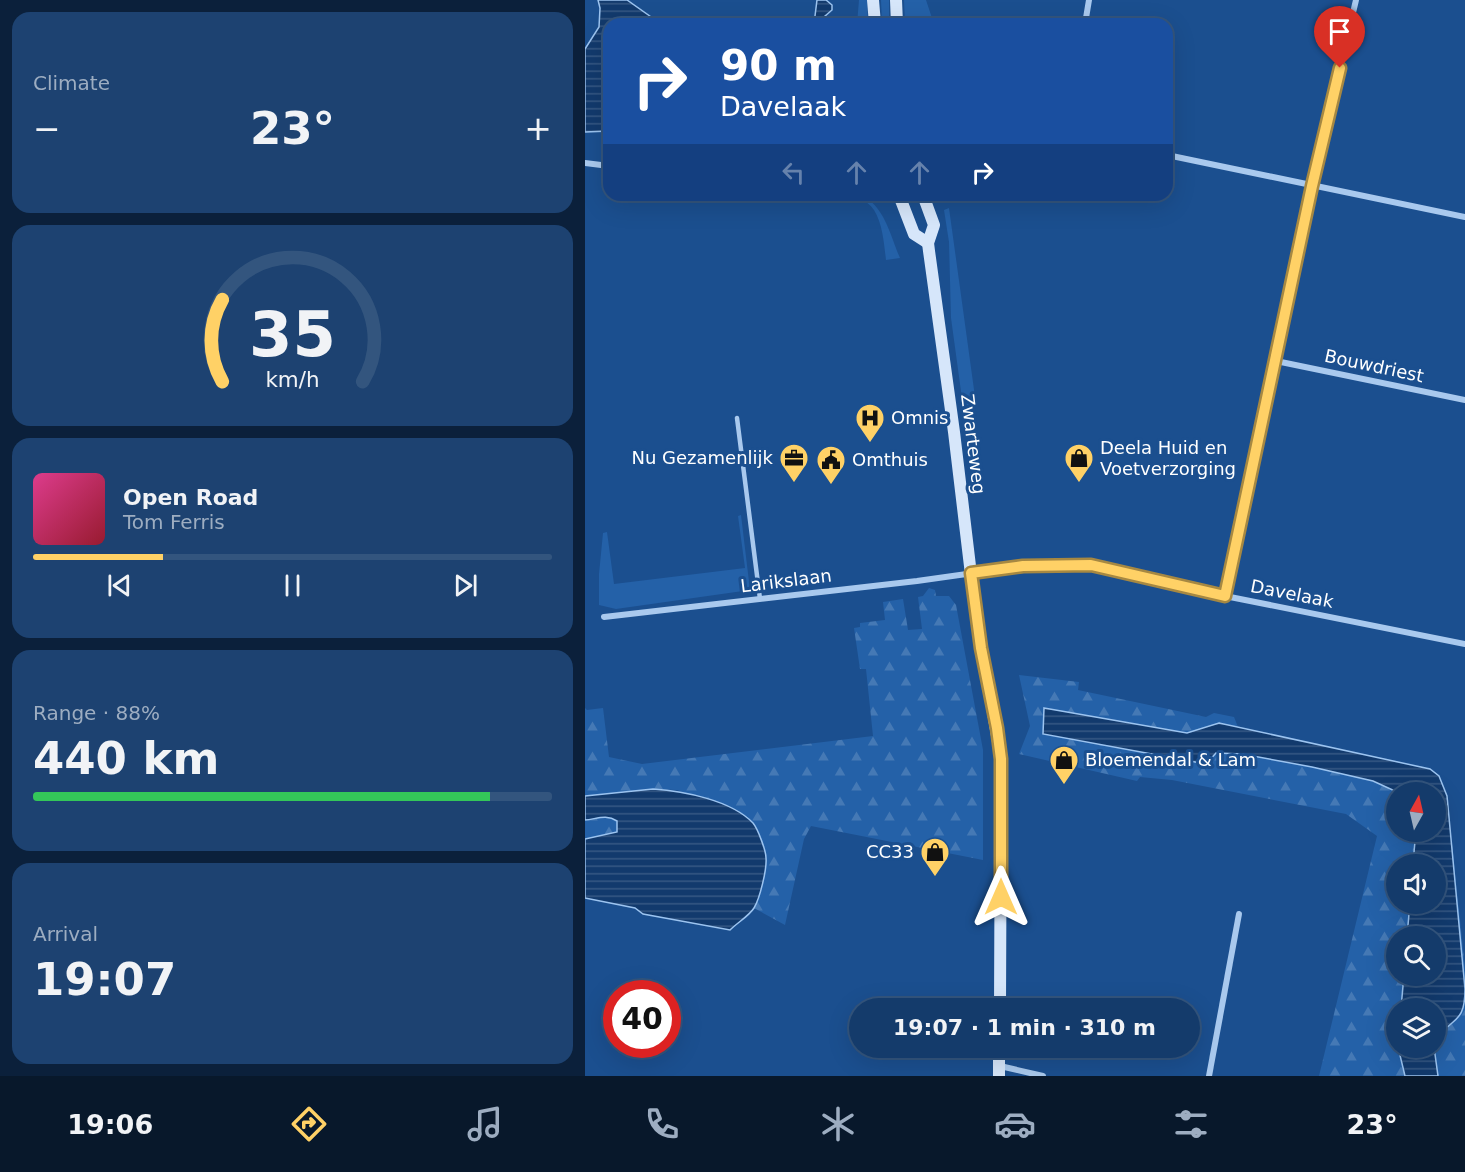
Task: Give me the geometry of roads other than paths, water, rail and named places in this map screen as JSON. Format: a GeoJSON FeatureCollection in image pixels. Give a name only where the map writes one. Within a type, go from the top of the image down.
{"type":"FeatureCollection","features":[{"type":"Feature","properties":{"kind":"street"},"geometry":{"type":"LineString","coordinates":[[873,0],[874,18]]}},
{"type":"Feature","properties":{"kind":"street"},"geometry":{"type":"LineString","coordinates":[[896,0],[897,18]]}},
{"type":"Feature","properties":{"kind":"street"},"geometry":{"type":"LineString","coordinates":[[1086,18],[1089,0]]}},
{"type":"Feature","properties":{"kind":"street"},"geometry":{"type":"LineString","coordinates":[[1225,596],[1312,186],[1356,0]]}},
{"type":"Feature","properties":{"kind":"street"},"geometry":{"type":"LineString","coordinates":[[1173,156],[1465,217]]}},
{"type":"Feature","properties":{"kind":"street"},"geometry":{"type":"LineString","coordinates":[[585,163],[603,165]]}},
{"type":"Feature","properties":{"kind":"street"},"geometry":{"type":"LineString","coordinates":[[901,201],[914,234],[929,243]]}},
{"type":"Feature","properties":{"kind":"street","name":"Zwarteweg"},"geometry":{"type":"LineString","coordinates":[[925,201],[934,225],[929,243],[981,648],[1001,759],[1000,998]]}},
{"type":"Feature","properties":{"kind":"street","name":"Bouwdriest"},"geometry":{"type":"LineString","coordinates":[[1276,361],[1465,400]]}},
{"type":"Feature","properties":{"kind":"street","name":"Davelaak"},"geometry":{"type":"LineString","coordinates":[[971,573],[1023,566],[1091,565],[1225,596],[1465,644]]}},
{"type":"Feature","properties":{"kind":"street","name":"Larikslaan"},"geometry":{"type":"LineString","coordinates":[[604,617],[971,573]]}},
{"type":"Feature","properties":{"kind":"street"},"geometry":{"type":"LineString","coordinates":[[1209,1076],[1239,914]]}},
{"type":"Feature","properties":{"kind":"street"},"geometry":{"type":"LineString","coordinates":[[999,1071],[1043,1076]]}},
{"type":"Feature","properties":{"kind":"lane"},"geometry":{"type":"LineString","coordinates":[[737,418],[760,599]]}},
{"type":"Feature","properties":{"kind":"place","name":"Omnis"},"geometry":{"type":"Point","coordinates":[870,444]}},
{"type":"Feature","properties":{"kind":"place","name":"Nu Gezamenlijk"},"geometry":{"type":"Point","coordinates":[794,484]}},
{"type":"Feature","properties":{"kind":"place","name":"Deela Huid en Voetverzorging"},"geometry":{"type":"Point","coordinates":[1079,484]}},
{"type":"Feature","properties":{"kind":"place","name":"Omthuis"},"geometry":{"type":"Point","coordinates":[831,486]}},
{"type":"Feature","properties":{"kind":"place","name":"Bloemendal & Lam"},"geometry":{"type":"Point","coordinates":[1064,786]}},
{"type":"Feature","properties":{"kind":"place","name":"CC33"},"geometry":{"type":"Point","coordinates":[935,878]}}]}
